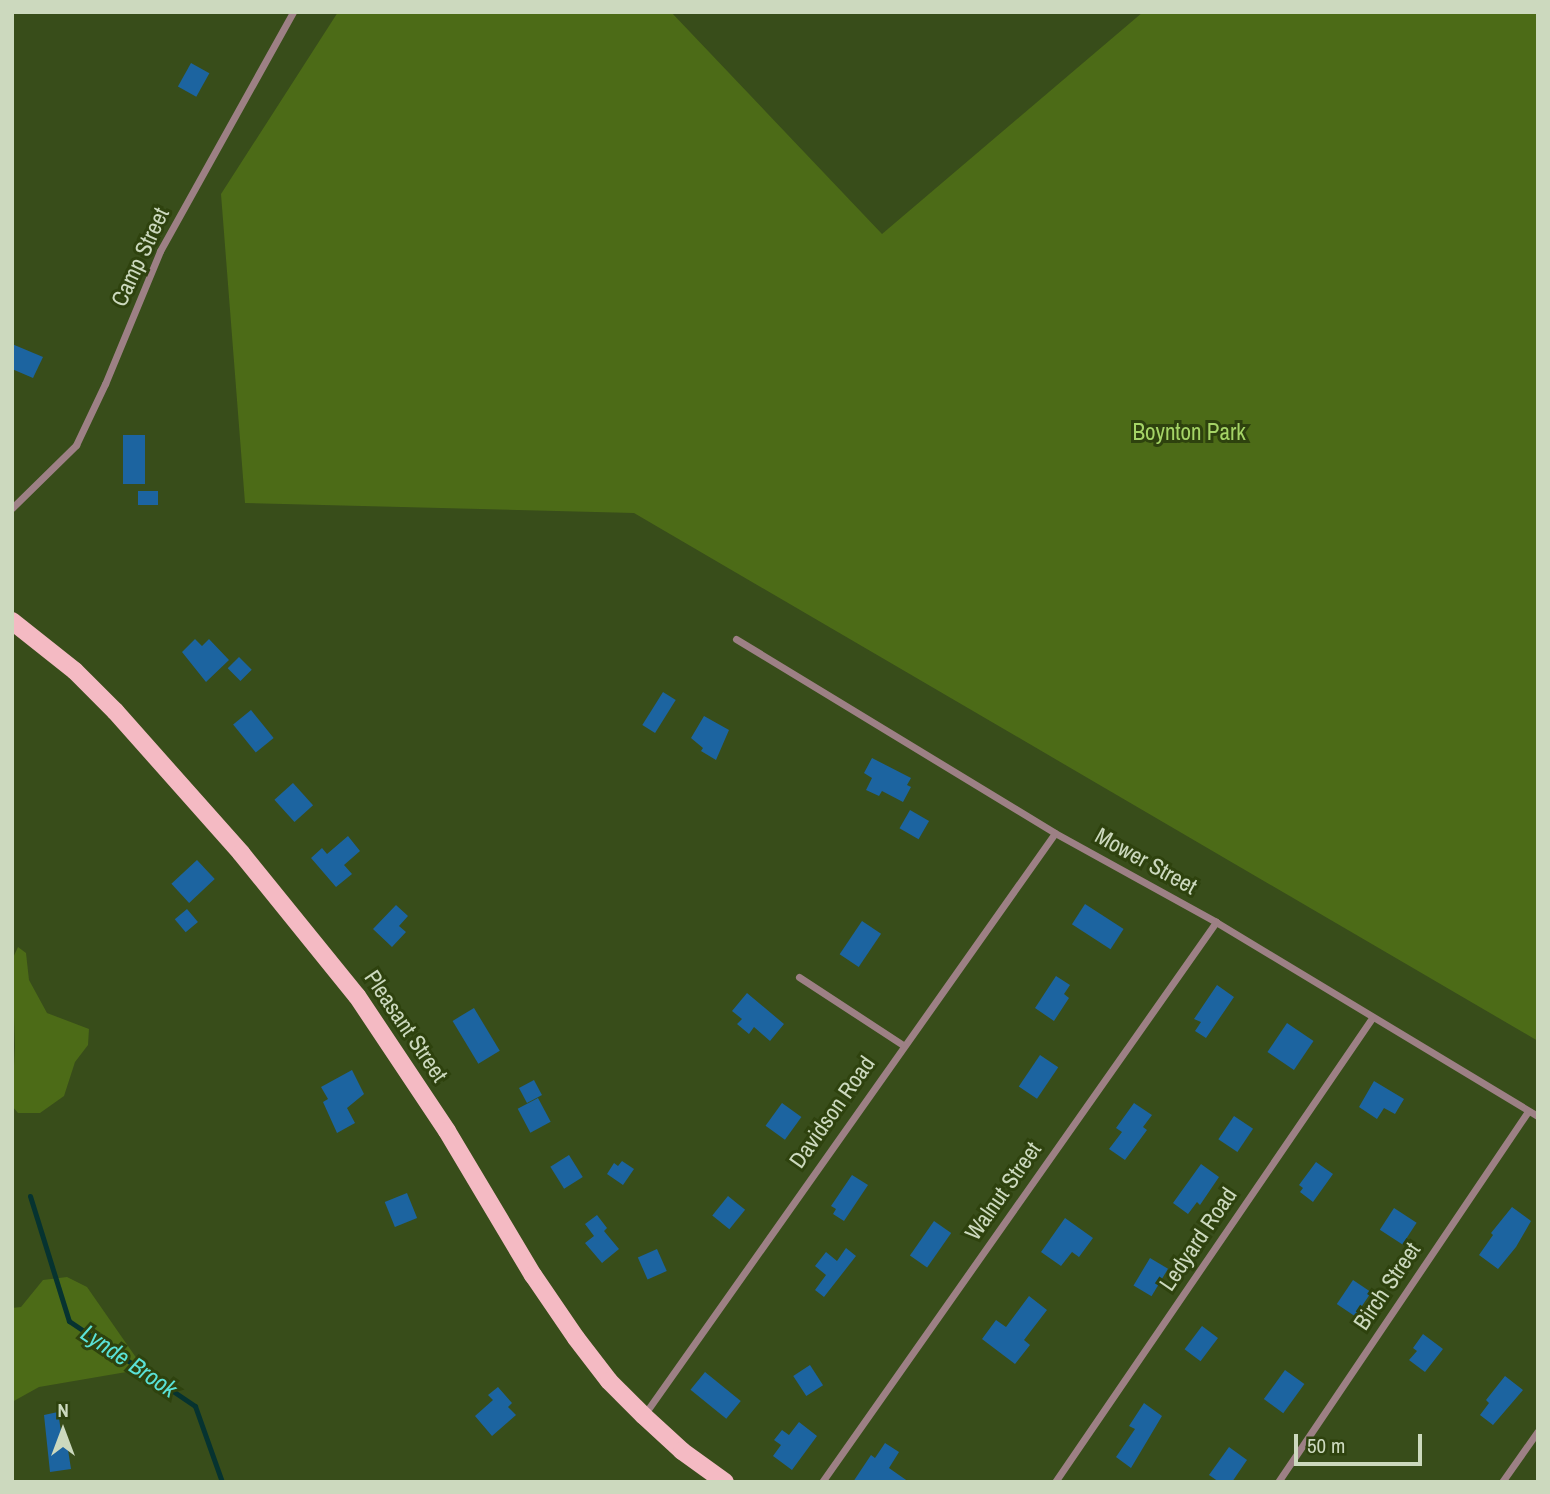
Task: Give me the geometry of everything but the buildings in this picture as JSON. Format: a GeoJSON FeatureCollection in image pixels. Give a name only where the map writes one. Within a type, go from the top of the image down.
{"type":"FeatureCollection","features":[{"type":"Feature","properties":{"kind":"main road","name":"Pleasant Street"},"geometry":{"type":"LineString","coordinates":[[12,621],[75,671],[123,720],[233,843],[324,954],[399,1056],[533,1275],[609,1381],[682,1451],[725,1482]]}},
{"type":"Feature","properties":{"kind":"street","name":"Camp Street"},"geometry":{"type":"LineString","coordinates":[[12,508],[59,464],[76,444],[105,384],[160,251],[293,12]]}},
{"type":"Feature","properties":{"kind":"street","name":"Mower Street"},"geometry":{"type":"LineString","coordinates":[[736,639],[1055,833],[1216,922],[1538,1116]]}},
{"type":"Feature","properties":{"kind":"street","name":"Davidson Road"},"geometry":{"type":"LineString","coordinates":[[644,1416],[1055,833]]}},
{"type":"Feature","properties":{"kind":"street","name":"Walnut Street"},"geometry":{"type":"LineString","coordinates":[[821,1482],[1216,922]]}},
{"type":"Feature","properties":{"kind":"street"},"geometry":{"type":"LineString","coordinates":[[799,977],[903,1045]]}},
{"type":"Feature","properties":{"kind":"street","name":"Ledyard Road"},"geometry":{"type":"LineString","coordinates":[[1055,1482],[1372,1018]]}},
{"type":"Feature","properties":{"kind":"street","name":"Birch Street"},"geometry":{"type":"LineString","coordinates":[[1278,1482],[1528,1111]]}},
{"type":"Feature","properties":{"kind":"street"},"geometry":{"type":"LineString","coordinates":[[1502,1482],[1538,1431]]}},
{"type":"Feature","properties":{"kind":"green space","name":"Boynton Park"},"geometry":{"type":"Polygon","coordinates":[[[338,12],[671,12],[882,234],[1143,12],[1538,12],[1538,1041],[634,513],[245,503],[221,194],[338,12]]]}},
{"type":"Feature","properties":{"kind":"green space"},"geometry":{"type":"Polygon","coordinates":[[[18,947],[26,953],[29,980],[47,1013],[89,1029],[88,1045],[75,1062],[64,1096],[40,1113],[18,1113],[12,1106],[15,1046],[12,960],[18,947]]]}},
{"type":"Feature","properties":{"kind":"green space"},"geometry":{"type":"Polygon","coordinates":[[[67,1277],[87,1287],[144,1369],[39,1387],[12,1402],[12,1308],[21,1307],[43,1280],[67,1277]]]}},
{"type":"Feature","properties":{"kind":"waterway","name":"Lynde Brook"},"geometry":{"type":"LineString","coordinates":[[30,1196],[69,1321],[195,1406],[222,1482]]}}]}
